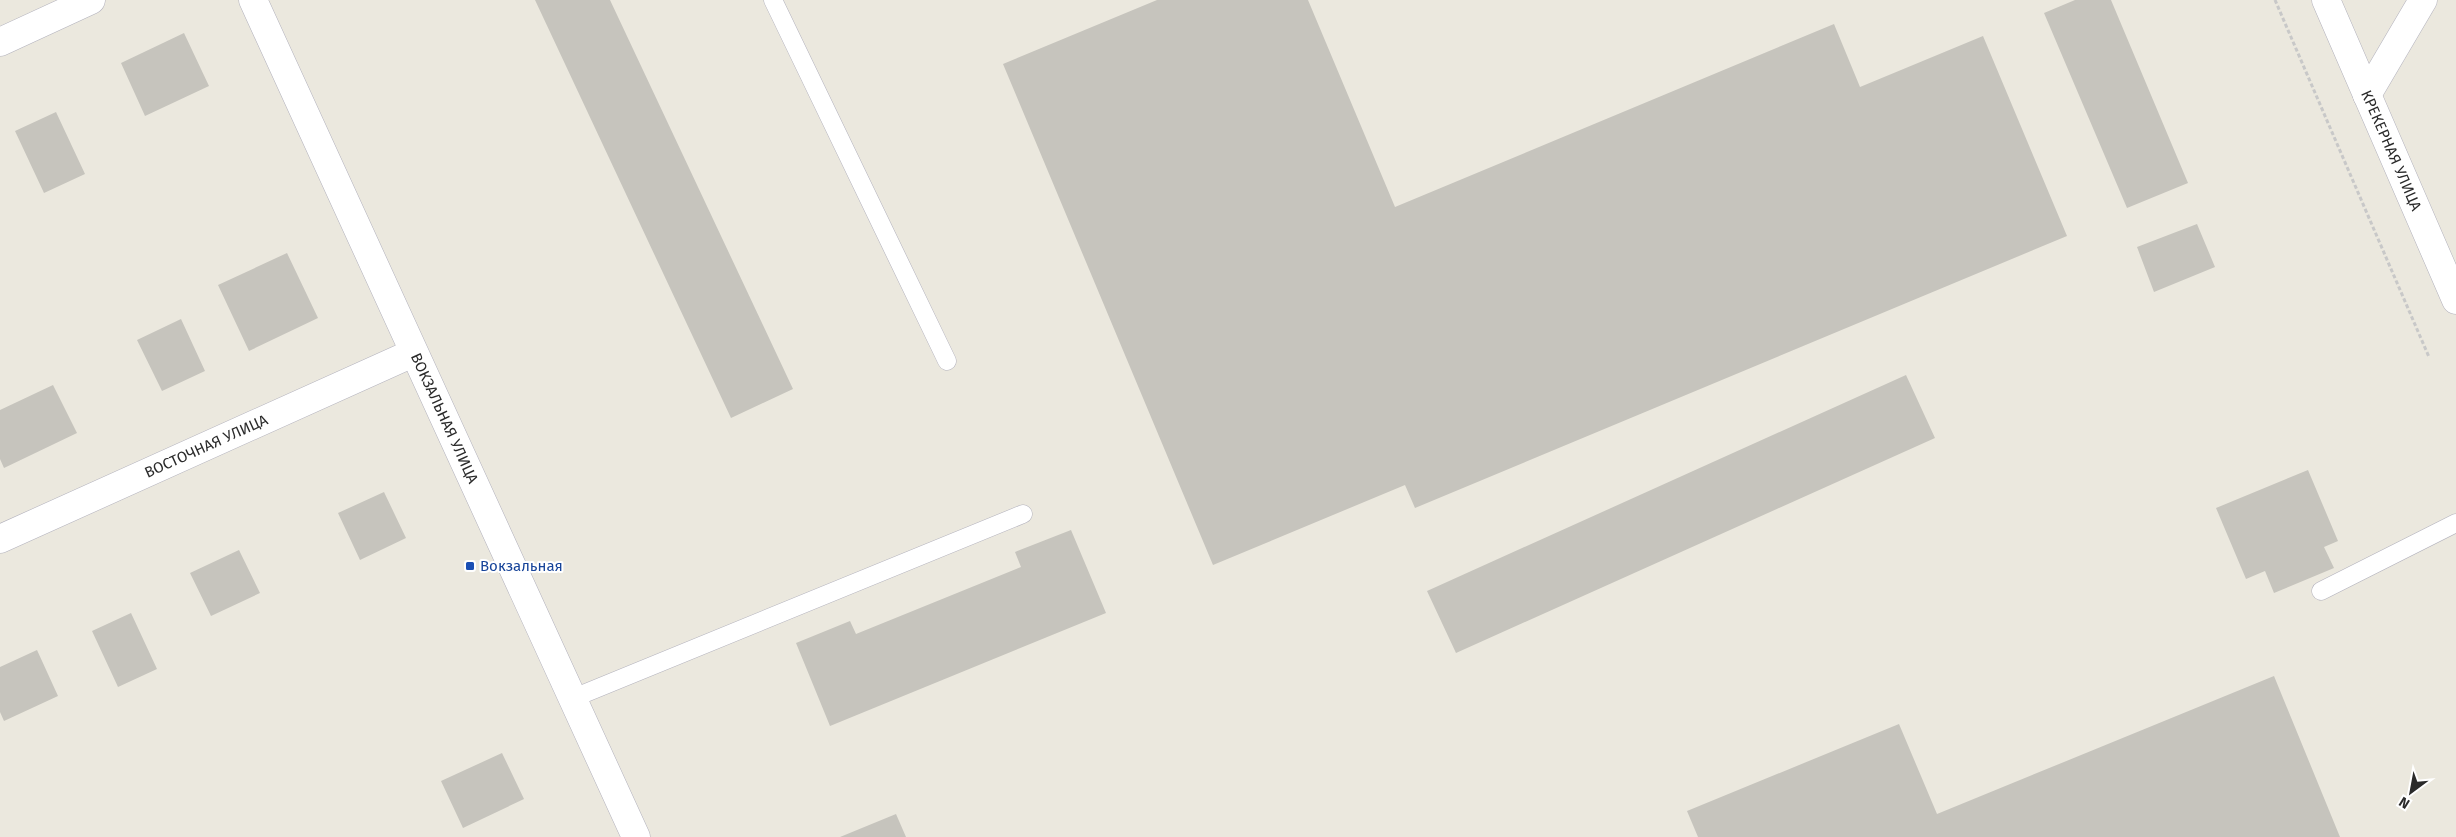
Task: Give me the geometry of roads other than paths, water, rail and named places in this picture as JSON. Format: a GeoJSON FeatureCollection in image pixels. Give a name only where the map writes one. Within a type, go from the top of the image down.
{"type":"FeatureCollection","features":[{"type":"Feature","properties":{"kind":"street"},"geometry":{"type":"LineString","coordinates":[[0,42],[92,0]]}},
{"type":"Feature","properties":{"kind":"street","name":"ВОКЗАЛЬНАЯ УЛИЦА"},"geometry":{"type":"LineString","coordinates":[[253,0],[571,699],[636,837]]}},
{"type":"Feature","properties":{"kind":"street","name":"КРЕКЕРНАЯ УЛИЦА"},"geometry":{"type":"LineString","coordinates":[[2326,0],[2456,300]]}},
{"type":"Feature","properties":{"kind":"street"},"geometry":{"type":"LineString","coordinates":[[2367,95],[2423,0]]}},
{"type":"Feature","properties":{"kind":"street","name":"ВОСТОЧНАЯ УЛИЦА"},"geometry":{"type":"LineString","coordinates":[[0,539],[413,353]]}},
{"type":"Feature","properties":{"kind":"lane"},"geometry":{"type":"LineString","coordinates":[[773,0],[946,360]]}},
{"type":"Feature","properties":{"kind":"lane"},"geometry":{"type":"LineString","coordinates":[[571,699],[1023,514]]}},
{"type":"Feature","properties":{"kind":"lane"},"geometry":{"type":"LineString","coordinates":[[2321,591],[2456,523]]}},
{"type":"Feature","properties":{"kind":"place","name":"Вокзальная"},"geometry":{"type":"Point","coordinates":[470,566]}}]}
